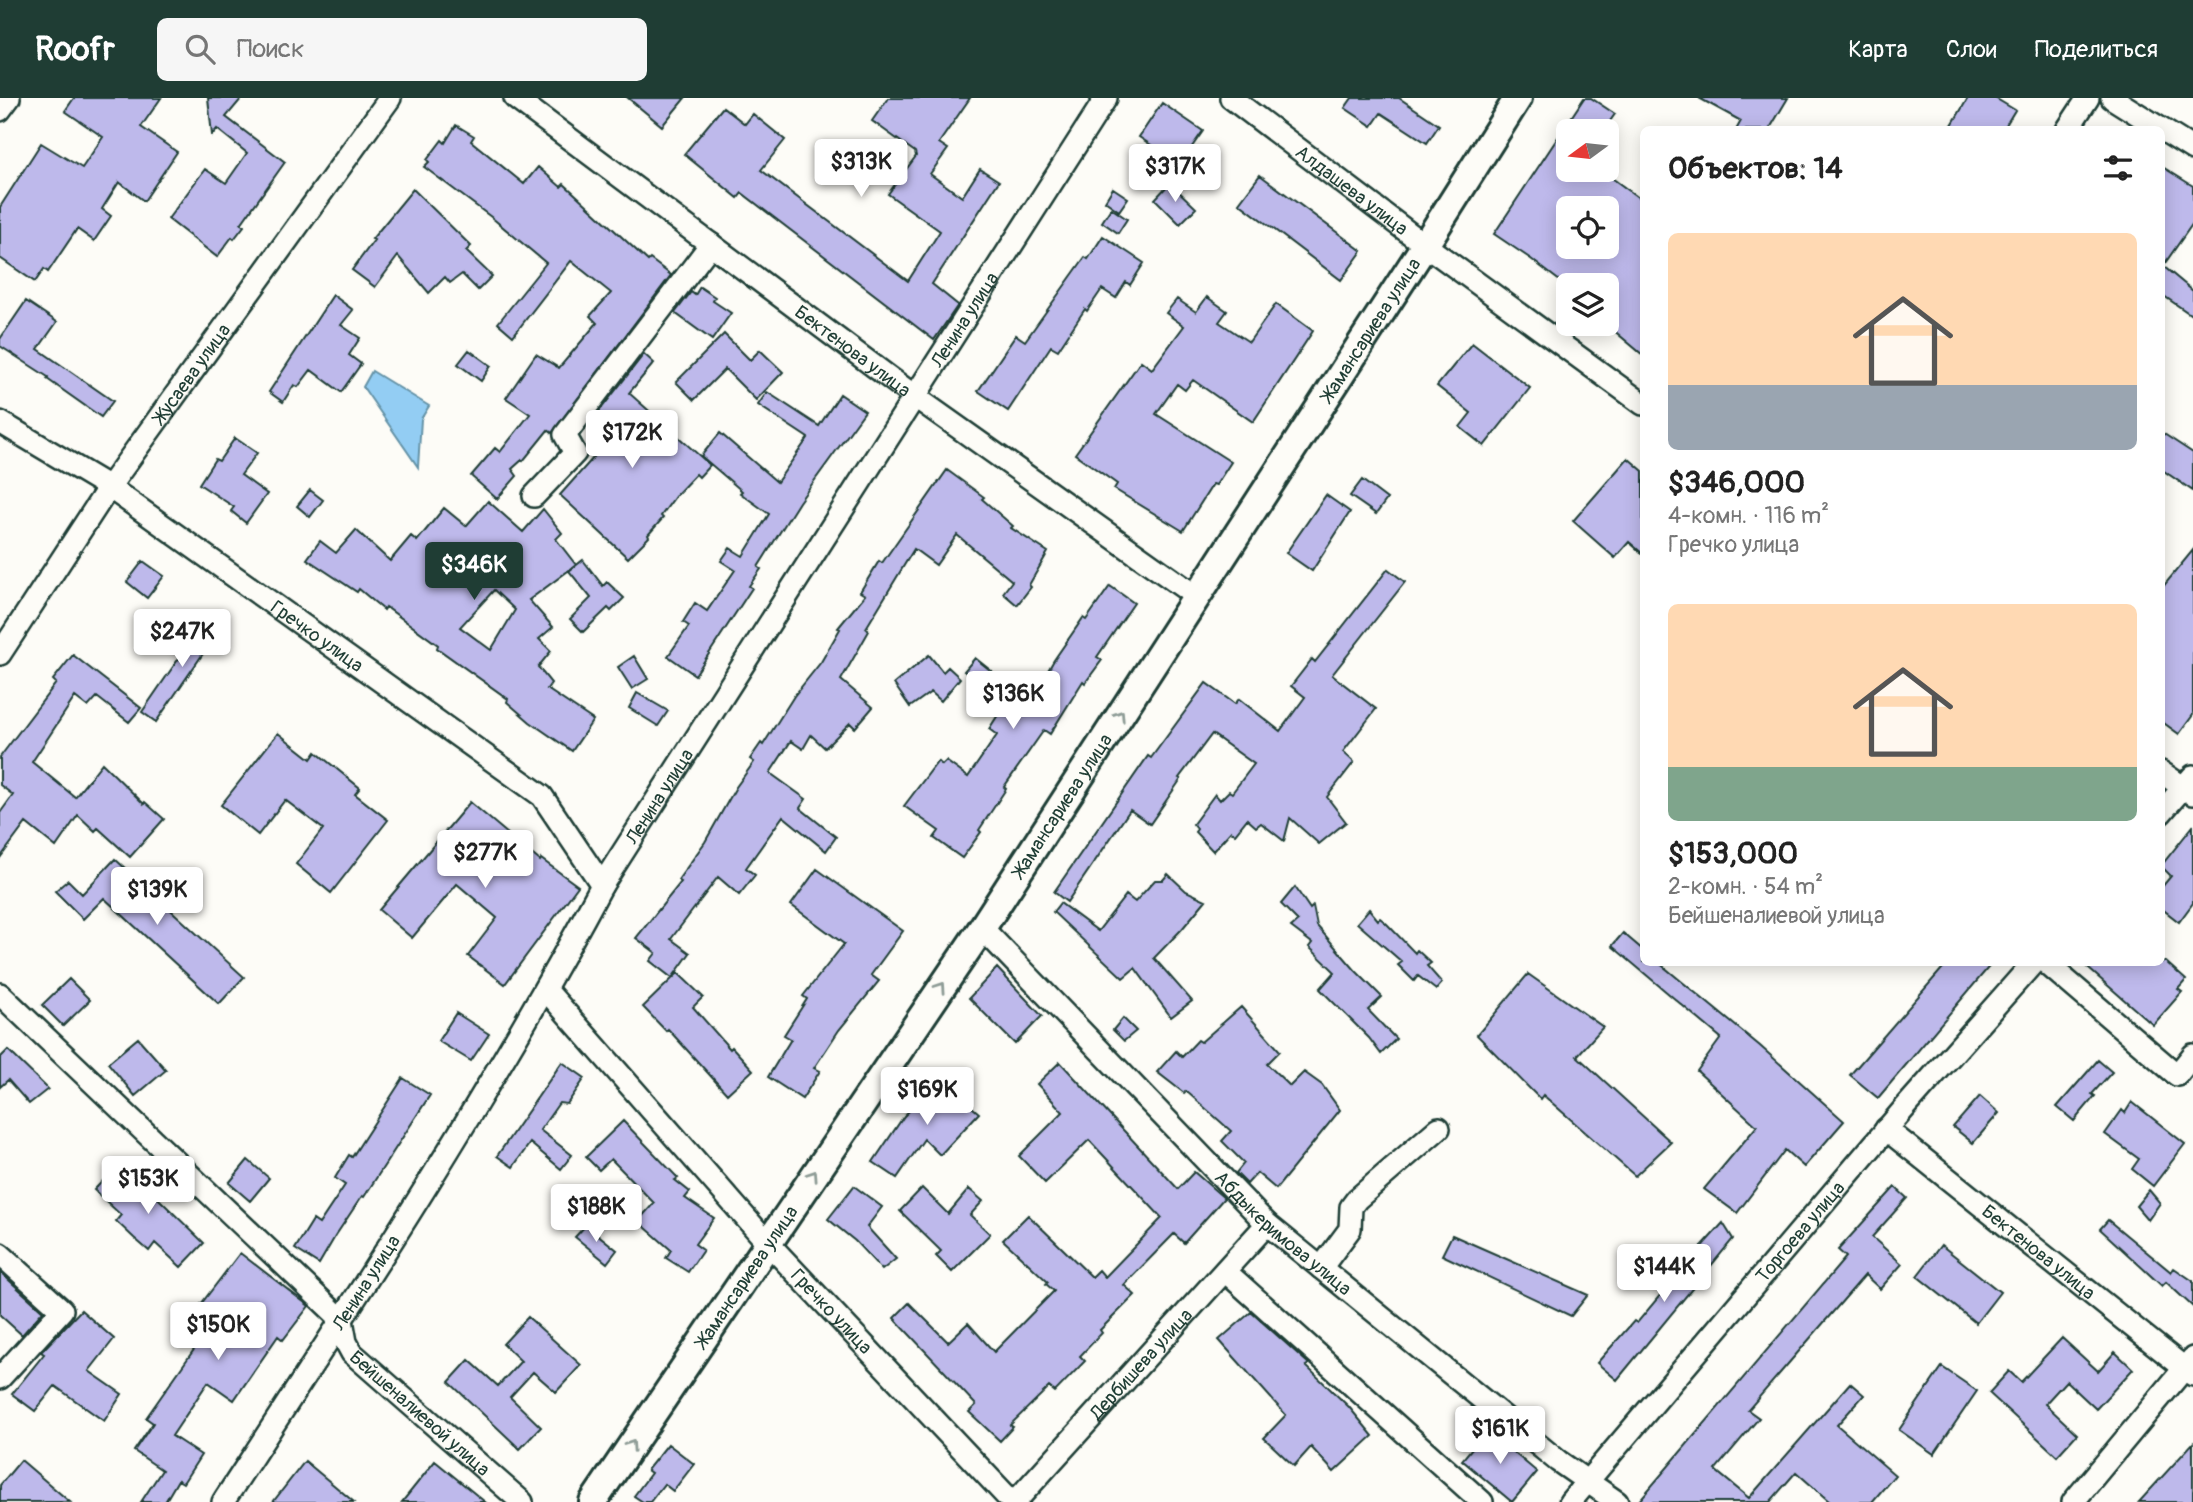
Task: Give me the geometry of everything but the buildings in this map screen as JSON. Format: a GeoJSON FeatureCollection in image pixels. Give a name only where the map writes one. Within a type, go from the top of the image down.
{"type":"FeatureCollection","features":[{"type":"Feature","properties":{"kind":"main road","name":"Жамансариева улица"},"geometry":{"type":"LineString","coordinates":[[593,1502],[982,928],[1518,98]]}},
{"type":"Feature","properties":{"kind":"street"},"geometry":{"type":"LineString","coordinates":[[0,110],[9,98]]}},
{"type":"Feature","properties":{"kind":"street","name":"Жусаева улица"},"geometry":{"type":"LineString","coordinates":[[0,654],[109,487],[390,98]]}},
{"type":"Feature","properties":{"kind":"street","name":"Бектенова улица"},"geometry":{"type":"LineString","coordinates":[[515,98],[914,396],[1197,597]]}},
{"type":"Feature","properties":{"kind":"street","name":"Ленина улица"},"geometry":{"type":"LineString","coordinates":[[223,1502],[342,1321],[546,990],[602,885],[1106,98]]}},
{"type":"Feature","properties":{"kind":"street","name":"Алдашева улица"},"geometry":{"type":"LineString","coordinates":[[1231,98],[1425,245],[1640,402]]}},
{"type":"Feature","properties":{"kind":"street"},"geometry":{"type":"LineString","coordinates":[[2070,126],[2088,98]]}},
{"type":"Feature","properties":{"kind":"street"},"geometry":{"type":"LineString","coordinates":[[2112,98],[2156,126]]}},
{"type":"Feature","properties":{"kind":"street"},"geometry":{"type":"LineString","coordinates":[[2165,131],[2193,149]]}},
{"type":"Feature","properties":{"kind":"street"},"geometry":{"type":"LineString","coordinates":[[534,496],[575,453],[565,435],[711,244]]}},
{"type":"Feature","properties":{"kind":"street","name":"Гречко улица"},"geometry":{"type":"LineString","coordinates":[[0,422],[109,487],[542,796],[602,885]]}},
{"type":"Feature","properties":{"kind":"street"},"geometry":{"type":"LineString","coordinates":[[2165,774],[2189,785],[2165,809]]}},
{"type":"Feature","properties":{"kind":"street","name":"Абдыкеримова улица"},"geometry":{"type":"LineString","coordinates":[[982,928],[1267,1224],[1558,1461],[1617,1502]]}},
{"type":"Feature","properties":{"kind":"street","name":"Торгоева улица"},"geometry":{"type":"LineString","coordinates":[[1570,1502],[1886,1129],[2030,966]]}},
{"type":"Feature","properties":{"kind":"street"},"geometry":{"type":"LineString","coordinates":[[2050,966],[2177,1075],[2193,1055]]}},
{"type":"Feature","properties":{"kind":"street","name":"Гречко улица"},"geometry":{"type":"LineString","coordinates":[[546,990],[767,1242],[1022,1499]]}},
{"type":"Feature","properties":{"kind":"street","name":"Бейшеналиевой улица"},"geometry":{"type":"LineString","coordinates":[[0,994],[342,1321],[346,1342],[352,1353],[522,1502]]}},
{"type":"Feature","properties":{"kind":"street"},"geometry":{"type":"LineString","coordinates":[[1321,1268],[1350,1229],[1351,1207],[1357,1199],[1439,1128]]}},
{"type":"Feature","properties":{"kind":"street","name":"Бектенова улица"},"geometry":{"type":"LineString","coordinates":[[1886,1129],[2190,1367]]}},
{"type":"Feature","properties":{"kind":"street","name":"Дербишева улица"},"geometry":{"type":"LineString","coordinates":[[1022,1499],[1267,1224]]}},
{"type":"Feature","properties":{"kind":"street"},"geometry":{"type":"LineString","coordinates":[[0,1254],[62,1310],[0,1378]]}},
{"type":"Feature","properties":{"kind":"street"},"geometry":{"type":"LineString","coordinates":[[1225,1271],[1482,1502]]}},
{"type":"Feature","properties":{"kind":"street"},"geometry":{"type":"LineString","coordinates":[[2073,1502],[2190,1367]]}},
{"type":"Feature","properties":{"kind":"water"},"geometry":{"type":"Polygon","coordinates":[[[372,371],[429,406],[421,419],[418,467],[363,387],[372,371]]]}}]}
